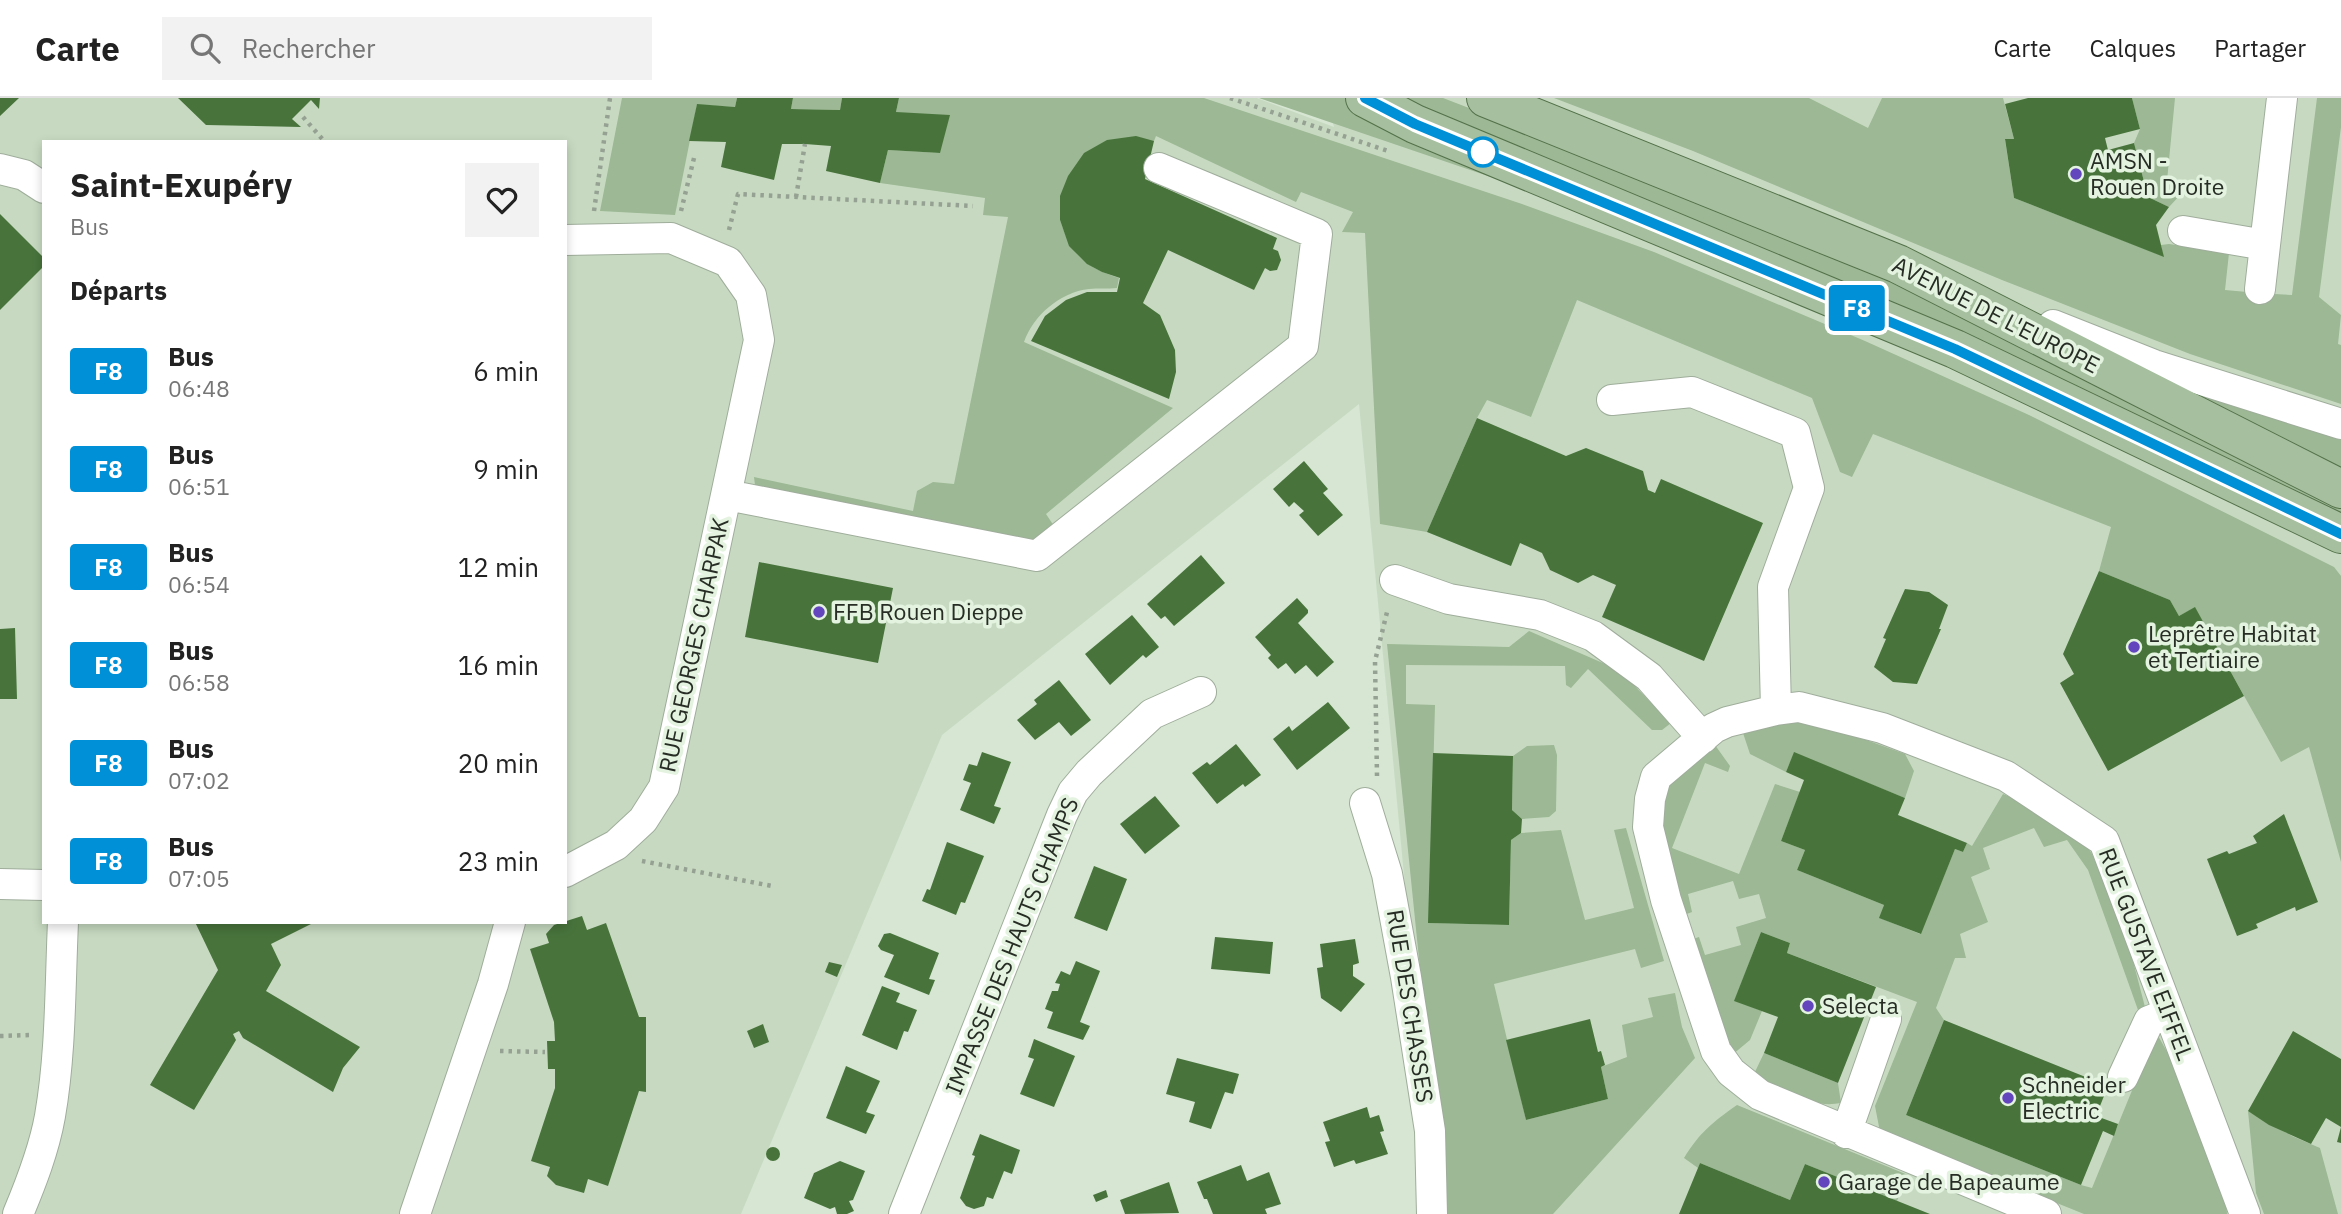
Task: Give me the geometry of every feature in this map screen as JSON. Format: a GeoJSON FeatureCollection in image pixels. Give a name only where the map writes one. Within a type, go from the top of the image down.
{"type":"FeatureCollection","features":[{"type":"Feature","properties":{"kind":"main road","name":"AVENUE DE L'EUROPE"},"geometry":{"type":"LineString","coordinates":[[1365,98],[1415,124],[1955,349],[2341,534]]}},
{"type":"Feature","properties":{"kind":"main road","name":"AVENUE DE L'EUROPE"},"geometry":{"type":"LineString","coordinates":[[1486,98],[1898,264],[2341,489]]}},
{"type":"Feature","properties":{"kind":"street"},"geometry":{"type":"LineString","coordinates":[[2260,289],[2282,98]]}},
{"type":"Feature","properties":{"kind":"street"},"geometry":{"type":"LineString","coordinates":[[727,495],[1037,555],[1303,346],[1317,234],[1159,168]]}},
{"type":"Feature","properties":{"kind":"street"},"geometry":{"type":"LineString","coordinates":[[0,169],[24,175],[42,187]]}},
{"type":"Feature","properties":{"kind":"street"},"geometry":{"type":"LineString","coordinates":[[2183,231],[2265,245]]}},
{"type":"Feature","properties":{"kind":"street","name":"RUE GEORGES CHARPAK"},"geometry":{"type":"LineString","coordinates":[[567,240],[671,238],[728,262],[751,295],[759,340],[664,787],[643,820],[616,845],[567,871]]}},
{"type":"Feature","properties":{"kind":"street"},"geometry":{"type":"LineString","coordinates":[[1898,264],[2154,365],[2341,424]]}},
{"type":"Feature","properties":{"kind":"street"},"geometry":{"type":"LineString","coordinates":[[1612,400],[1692,392],[1794,433],[1809,488],[1773,587],[1776,710]]}},
{"type":"Feature","properties":{"kind":"street"},"geometry":{"type":"LineString","coordinates":[[1395,580],[1449,599],[1540,615],[1593,636],[1649,677],[1703,738]]}},
{"type":"Feature","properties":{"kind":"street","name":"IMPASSE DES HAUTS CHAMPS"},"geometry":{"type":"LineString","coordinates":[[904,1214],[1073,792],[1109,753],[1152,714],[1201,692]]}},
{"type":"Feature","properties":{"kind":"street","name":"RUE GUSTAVE EIFFEL"},"geometry":{"type":"LineString","coordinates":[[2046,1214],[1760,1095],[1731,1072],[1716,1051],[1666,900],[1648,827],[1650,799],[1657,777],[1714,728],[1727,722],[1799,707],[1882,728],[2006,776],[2104,841],[2242,1211]]}},
{"type":"Feature","properties":{"kind":"street","name":"RUE DES CHASSES"},"geometry":{"type":"LineString","coordinates":[[1364,803],[1387,874],[1406,977],[1430,1131],[1432,1214]]}},
{"type":"Feature","properties":{"kind":"street"},"geometry":{"type":"LineString","coordinates":[[0,884],[42,885]]}},
{"type":"Feature","properties":{"kind":"street"},"geometry":{"type":"LineString","coordinates":[[18,1214],[32,1181],[49,1120],[63,924]]}},
{"type":"Feature","properties":{"kind":"street"},"geometry":{"type":"LineString","coordinates":[[415,1214],[493,984],[509,924]]}},
{"type":"Feature","properties":{"kind":"street"},"geometry":{"type":"LineString","coordinates":[[2123,1077],[2148,1021],[2169,1013]]}},
{"type":"Feature","properties":{"kind":"street"},"geometry":{"type":"LineString","coordinates":[[1846,1132],[1886,1018]]}},
{"type":"Feature","properties":{"kind":"path"},"geometry":{"type":"LineString","coordinates":[[593,214],[610,98]]}},
{"type":"Feature","properties":{"kind":"path"},"geometry":{"type":"LineString","coordinates":[[303,117],[322,140]]}},
{"type":"Feature","properties":{"kind":"path"},"geometry":{"type":"LineString","coordinates":[[796,197],[805,144]]}},
{"type":"Feature","properties":{"kind":"path"},"geometry":{"type":"LineString","coordinates":[[679,220],[695,154]]}},
{"type":"Feature","properties":{"kind":"path"},"geometry":{"type":"LineString","coordinates":[[727,239],[738,194],[973,206]]}},
{"type":"Feature","properties":{"kind":"path"},"geometry":{"type":"LineString","coordinates":[[1364,803],[1377,778],[1375,661],[1395,580]]}},
{"type":"Feature","properties":{"kind":"path"},"geometry":{"type":"LineString","coordinates":[[491,1051],[545,1052]]}},
{"type":"Feature","properties":{"kind":"shaded area"},"geometry":{"type":"Polygon","coordinates":[[[0,98],[1257,98],[1334,127],[1326,98],[2341,98],[2341,1214],[1447,1214],[1425,1095],[1359,404],[942,735],[741,1214],[0,1214],[0,98]]]}},
{"type":"Feature","properties":{"kind":"shaded area"},"geometry":{"type":"Polygon","coordinates":[[[622,98],[737,98],[735,107],[697,105],[675,215],[600,211],[622,98]]]}},
{"type":"Feature","properties":{"kind":"shaded area"},"geometry":{"type":"Polygon","coordinates":[[[793,98],[842,98],[840,110],[791,109],[793,98]]]}},
{"type":"Feature","properties":{"kind":"shaded area"},"geometry":{"type":"Polygon","coordinates":[[[899,98],[1204,98],[1522,204],[1654,252],[1865,341],[2029,415],[2334,567],[2341,576],[2341,862],[2309,747],[2281,762],[2195,608],[2179,616],[2170,600],[2099,571],[2111,527],[1873,434],[1852,477],[1840,472],[1812,398],[1577,300],[1531,417],[1487,400],[1427,532],[1380,524],[1365,233],[1342,232],[1353,212],[1301,192],[1296,202],[1156,136],[1154,141],[1060,220],[1074,251],[1096,269],[1119,278],[1117,288],[1078,291],[1058,300],[1034,323],[1024,342],[1173,408],[1046,514],[1058,532],[1032,541],[755,485],[754,477],[913,511],[917,491],[933,482],[954,484],[1008,217],[983,215],[985,198],[880,183],[888,150],[940,153],[896,112],[899,98]]]}},
{"type":"Feature","properties":{"kind":"shaded area"},"geometry":{"type":"Polygon","coordinates":[[[1259,98],[1347,98],[1897,336],[1591,211],[1259,98]]]}},
{"type":"Feature","properties":{"kind":"shaded area"},"geometry":{"type":"Polygon","coordinates":[[[1386,98],[1443,98],[1594,156],[1828,252],[2341,495],[2341,529],[1386,98]]]}},
{"type":"Feature","properties":{"kind":"shaded area"},"geometry":{"type":"Polygon","coordinates":[[[1554,98],[1809,98],[1868,128],[1882,98],[2003,98],[2014,139],[2005,140],[2014,198],[2163,256],[2161,245],[2169,244],[2229,253],[2225,290],[2247,292],[2260,300],[2274,294],[2292,295],[2317,98],[2341,98],[2341,127],[2319,297],[2341,315],[2338,344],[2341,345],[2341,404],[2190,354],[2002,280],[1693,151],[1554,98]]]}},
{"type":"Feature","properties":{"kind":"shaded area"},"geometry":{"type":"Polygon","coordinates":[[[2132,98],[2175,98],[2166,191],[2182,193],[2169,207],[2148,197],[2134,143],[2140,129],[2132,98]]]}},
{"type":"Feature","properties":{"kind":"shaded area"},"geometry":{"type":"Polygon","coordinates":[[[2185,390],[2341,440],[2341,478],[2185,390]]]}},
{"type":"Feature","properties":{"kind":"shaded area"},"geometry":{"type":"Polygon","coordinates":[[[1529,631],[1619,670],[1671,723],[1662,730],[1652,730],[1588,669],[1571,688],[1566,685],[1565,666],[1406,665],[1406,704],[1435,705],[1429,923],[1509,925],[1511,840],[1521,833],[1561,830],[1585,920],[1634,908],[1614,830],[1626,828],[1664,961],[1641,968],[1635,949],[1494,984],[1526,1120],[1608,1099],[1601,1067],[1627,1057],[1622,1025],[1653,1017],[1648,998],[1675,993],[1682,1027],[1695,1058],[1553,1214],[1445,1214],[1387,644],[1509,647],[1529,631]]]}},
{"type":"Feature","properties":{"kind":"shaded area"},"geometry":{"type":"Polygon","coordinates":[[[1784,720],[1811,720],[1905,754],[1914,771],[1905,798],[1794,753],[1786,772],[1750,754],[1743,733],[1784,720]]]}},
{"type":"Feature","properties":{"kind":"shaded area"},"geometry":{"type":"Polygon","coordinates":[[[1554,745],[1557,755],[1556,811],[1549,817],[1522,819],[1512,810],[1513,756],[1527,746],[1554,745]]]}},
{"type":"Feature","properties":{"kind":"shaded area"},"geometry":{"type":"Polygon","coordinates":[[[1715,745],[1730,766],[1728,772],[1705,763],[1672,848],[1739,874],[1775,784],[1800,792],[1781,841],[1805,850],[1797,870],[1884,905],[1880,918],[1920,934],[1955,849],[1963,852],[1967,843],[1972,846],[2003,794],[2052,814],[2077,831],[2092,854],[2127,938],[2145,1007],[2138,1010],[2088,870],[2067,840],[2044,847],[2034,828],[1983,848],[1990,869],[1971,877],[1988,922],[1960,934],[1966,958],[1955,958],[1936,1008],[1944,1020],[1906,1115],[2092,1188],[2156,1032],[2171,1059],[2226,1200],[2227,1214],[2084,1214],[1880,1132],[1875,1106],[1917,1002],[1787,953],[1790,943],[1761,932],[1735,1000],[1762,1011],[1750,1040],[1732,1055],[1693,939],[1699,937],[1705,955],[1741,945],[1736,927],[1766,918],[1759,894],[1739,899],[1733,881],[1688,894],[1692,912],[1684,915],[1658,805],[1664,788],[1715,745]]]}},
{"type":"Feature","properties":{"kind":"shaded area"},"geometry":{"type":"Polygon","coordinates":[[[1764,1053],[1838,1083],[1841,1103],[1807,1101],[1753,1076],[1764,1053]]]}},
{"type":"Feature","properties":{"kind":"shaded area"},"geometry":{"type":"Polygon","coordinates":[[[1737,1105],[1908,1175],[1897,1201],[1805,1164],[1790,1200],[1700,1163],[1698,1168],[1684,1158],[1708,1128],[1737,1105]]]}},
{"type":"Feature","properties":{"kind":"shaded area"},"geometry":{"type":"Polygon","coordinates":[[[2248,1111],[2292,1136],[2320,1148],[2338,1214],[2264,1214],[2256,1193],[2248,1111]]]}},
{"type":"Feature","properties":{"kind":"building"},"geometry":{"type":"Polygon","coordinates":[[[0,98],[19,98],[0,116],[0,98]]]}},
{"type":"Feature","properties":{"kind":"building"},"geometry":{"type":"Polygon","coordinates":[[[178,98],[320,98],[319,109],[311,100],[292,119],[301,127],[206,125],[178,98]]]}},
{"type":"Feature","properties":{"kind":"building"},"geometry":{"type":"Polygon","coordinates":[[[737,98],[793,98],[791,109],[840,110],[842,98],[899,98],[896,112],[950,115],[940,153],[888,150],[880,183],[826,171],[831,146],[805,144],[782,144],[774,180],[721,167],[726,142],[689,141],[697,104],[735,107],[737,98]]]}},
{"type":"Feature","properties":{"kind":"building","name":"AMSN - Rouen Droite"},"geometry":{"type":"Polygon","coordinates":[[[2028,98],[2132,98],[2140,129],[2105,138],[2108,150],[2134,143],[2148,197],[2169,207],[2156,225],[2164,257],[2014,198],[2005,139],[2014,139],[2005,104],[2028,98]]]}},
{"type":"Feature","properties":{"kind":"building"},"geometry":{"type":"Polygon","coordinates":[[[1136,136],[1154,141],[1145,179],[1277,238],[1273,249],[1278,251],[1281,260],[1277,270],[1270,271],[1265,268],[1254,290],[1168,250],[1143,303],[1160,315],[1175,350],[1176,372],[1169,399],[1031,341],[1045,316],[1066,300],[1087,292],[1117,292],[1120,278],[1087,264],[1069,246],[1060,220],[1060,196],[1068,176],[1084,153],[1107,140],[1136,136]]]}},
{"type":"Feature","properties":{"kind":"building"},"geometry":{"type":"Polygon","coordinates":[[[0,214],[42,256],[42,268],[0,310],[0,214]]]}},
{"type":"Feature","properties":{"kind":"building"},"geometry":{"type":"Polygon","coordinates":[[[1477,418],[1566,456],[1586,448],[1643,471],[1648,490],[1655,493],[1661,479],[1763,523],[1704,661],[1602,617],[1616,585],[1593,575],[1578,583],[1550,570],[1542,553],[1520,543],[1511,566],[1427,532],[1477,418]]]}},
{"type":"Feature","properties":{"kind":"building"},"geometry":{"type":"Polygon","coordinates":[[[1304,461],[1328,489],[1323,493],[1343,515],[1318,536],[1299,515],[1304,511],[1294,502],[1289,507],[1273,489],[1304,461]]]}},
{"type":"Feature","properties":{"kind":"building"},"geometry":{"type":"Polygon","coordinates":[[[1201,555],[1225,583],[1174,626],[1165,616],[1161,619],[1147,604],[1201,555]]]}},
{"type":"Feature","properties":{"kind":"building","name":"FFB Rouen Dieppe"},"geometry":{"type":"Polygon","coordinates":[[[759,562],[893,588],[878,663],[745,637],[759,562]]]}},
{"type":"Feature","properties":{"kind":"building"},"geometry":{"type":"Polygon","coordinates":[[[2099,571],[2170,600],[2179,616],[2195,607],[2244,696],[2108,771],[2060,683],[2074,674],[2063,654],[2099,571]]]}},
{"type":"Feature","properties":{"kind":"building"},"geometry":{"type":"Polygon","coordinates":[[[1905,589],[1929,592],[1948,605],[1941,629],[1917,684],[1893,682],[1874,667],[1886,639],[1883,638],[1905,589]]]}},
{"type":"Feature","properties":{"kind":"building"},"geometry":{"type":"Polygon","coordinates":[[[1297,598],[1308,610],[1298,623],[1334,662],[1317,677],[1306,665],[1295,674],[1286,663],[1278,669],[1268,658],[1271,655],[1255,637],[1297,598]]]}},
{"type":"Feature","properties":{"kind":"building"},"geometry":{"type":"Polygon","coordinates":[[[1132,615],[1159,647],[1146,658],[1143,655],[1110,685],[1085,654],[1132,615]]]}},
{"type":"Feature","properties":{"kind":"building"},"geometry":{"type":"Polygon","coordinates":[[[15,628],[17,699],[0,699],[0,629],[15,628]]]}},
{"type":"Feature","properties":{"kind":"building"},"geometry":{"type":"Polygon","coordinates":[[[1059,680],[1091,720],[1071,736],[1059,722],[1035,740],[1017,720],[1037,704],[1034,700],[1059,680]]]}},
{"type":"Feature","properties":{"kind":"building"},"geometry":{"type":"Polygon","coordinates":[[[1328,702],[1350,728],[1297,770],[1273,739],[1289,726],[1292,731],[1328,702]]]}},
{"type":"Feature","properties":{"kind":"building"},"geometry":{"type":"Polygon","coordinates":[[[1236,744],[1261,775],[1245,787],[1243,784],[1217,804],[1192,773],[1207,762],[1210,765],[1236,744]]]}},
{"type":"Feature","properties":{"kind":"building"},"geometry":{"type":"Polygon","coordinates":[[[982,752],[1011,762],[994,806],[1001,808],[994,824],[960,810],[971,783],[963,780],[969,764],[977,766],[982,752]]]}},
{"type":"Feature","properties":{"kind":"building"},"geometry":{"type":"Polygon","coordinates":[[[1794,752],[1905,798],[1898,815],[1967,843],[1963,852],[1955,849],[1921,934],[1879,918],[1884,905],[1797,870],[1805,850],[1781,841],[1804,780],[1786,772],[1794,752]]]}},
{"type":"Feature","properties":{"kind":"building"},"geometry":{"type":"Polygon","coordinates":[[[1433,753],[1513,756],[1512,810],[1522,819],[1521,833],[1511,840],[1509,925],[1428,923],[1433,753]]]}},
{"type":"Feature","properties":{"kind":"building"},"geometry":{"type":"Polygon","coordinates":[[[1155,796],[1180,826],[1145,854],[1120,824],[1155,796]]]}},
{"type":"Feature","properties":{"kind":"building"},"geometry":{"type":"Polygon","coordinates":[[[2284,814],[2318,902],[2296,911],[2295,907],[2256,924],[2258,928],[2237,936],[2207,859],[2257,843],[2253,836],[2284,814]]]}},
{"type":"Feature","properties":{"kind":"building"},"geometry":{"type":"Polygon","coordinates":[[[947,842],[984,856],[965,903],[961,902],[956,915],[922,901],[927,889],[930,890],[947,842]]]}},
{"type":"Feature","properties":{"kind":"building"},"geometry":{"type":"Polygon","coordinates":[[[1094,866],[1127,879],[1107,931],[1074,918],[1094,866]]]}},
{"type":"Feature","properties":{"kind":"building"},"geometry":{"type":"Polygon","coordinates":[[[582,916],[587,930],[606,923],[639,1017],[646,1017],[646,1092],[639,1091],[608,1186],[588,1179],[584,1193],[556,1185],[547,1176],[550,1167],[531,1161],[555,1088],[555,1069],[548,1069],[547,1041],[555,1041],[554,1022],[530,949],[549,943],[546,934],[554,925],[567,924],[567,921],[582,916]]]}},
{"type":"Feature","properties":{"kind":"building"},"geometry":{"type":"Polygon","coordinates":[[[196,924],[311,924],[271,944],[281,965],[266,991],[360,1047],[343,1068],[333,1092],[243,1038],[239,1031],[233,1034],[236,1040],[194,1110],[150,1085],[218,970],[196,924]]]}},
{"type":"Feature","properties":{"kind":"building","name":"Selecta"},"geometry":{"type":"Polygon","coordinates":[[[1761,932],[1790,943],[1787,953],[1876,987],[1838,1083],[1764,1053],[1778,1017],[1734,1001],[1761,932]]]}},
{"type":"Feature","properties":{"kind":"building"},"geometry":{"type":"Polygon","coordinates":[[[890,933],[939,953],[929,979],[935,980],[929,995],[884,977],[894,955],[878,946],[884,934],[890,933]]]}},
{"type":"Feature","properties":{"kind":"building"},"geometry":{"type":"Polygon","coordinates":[[[1215,937],[1273,942],[1270,974],[1211,969],[1215,937]]]}},
{"type":"Feature","properties":{"kind":"building"},"geometry":{"type":"Polygon","coordinates":[[[1355,939],[1359,963],[1353,965],[1353,976],[1365,984],[1341,1012],[1321,998],[1317,968],[1323,967],[1320,944],[1355,939]]]}},
{"type":"Feature","properties":{"kind":"building"},"geometry":{"type":"Polygon","coordinates":[[[1076,961],[1100,971],[1080,1022],[1090,1026],[1083,1040],[1047,1028],[1053,1012],[1045,1009],[1052,991],[1058,991],[1060,984],[1055,983],[1061,971],[1070,975],[1076,961]]]}},
{"type":"Feature","properties":{"kind":"building"},"geometry":{"type":"Polygon","coordinates":[[[829,962],[842,965],[837,977],[825,972],[829,962]]]}},
{"type":"Feature","properties":{"kind":"building"},"geometry":{"type":"Polygon","coordinates":[[[882,986],[900,993],[896,1002],[917,1010],[908,1032],[904,1031],[897,1050],[862,1035],[882,986]]]}},
{"type":"Feature","properties":{"kind":"building"},"geometry":{"type":"Polygon","coordinates":[[[1590,1019],[1598,1052],[1601,1051],[1605,1065],[1601,1067],[1608,1099],[1526,1120],[1506,1040],[1590,1019]]]}},
{"type":"Feature","properties":{"kind":"building","name":"Schneider Electric"},"geometry":{"type":"Polygon","coordinates":[[[1944,1020],[2108,1086],[2096,1116],[2118,1124],[2114,1136],[2103,1131],[2081,1185],[1906,1115],[1944,1020]]]}},
{"type":"Feature","properties":{"kind":"building"},"geometry":{"type":"Polygon","coordinates":[[[763,1024],[769,1042],[754,1048],[747,1031],[763,1024]]]}},
{"type":"Feature","properties":{"kind":"building"},"geometry":{"type":"Polygon","coordinates":[[[2293,1031],[2341,1059],[2341,1127],[2326,1118],[2311,1144],[2269,1125],[2248,1111],[2293,1031]]]}},
{"type":"Feature","properties":{"kind":"building"},"geometry":{"type":"Polygon","coordinates":[[[1034,1039],[1075,1056],[1054,1107],[1020,1094],[1034,1059],[1028,1057],[1034,1039]]]}},
{"type":"Feature","properties":{"kind":"building"},"geometry":{"type":"Polygon","coordinates":[[[1177,1058],[1239,1074],[1233,1094],[1225,1092],[1211,1129],[1189,1122],[1195,1102],[1166,1094],[1177,1058]]]}},
{"type":"Feature","properties":{"kind":"building"},"geometry":{"type":"Polygon","coordinates":[[[846,1066],[880,1081],[866,1112],[875,1115],[866,1134],[826,1118],[846,1066]]]}},
{"type":"Feature","properties":{"kind":"building"},"geometry":{"type":"Polygon","coordinates":[[[1367,1107],[1370,1118],[1379,1115],[1384,1131],[1380,1132],[1388,1154],[1356,1164],[1354,1160],[1334,1167],[1325,1142],[1330,1141],[1323,1122],[1367,1107]]]}},
{"type":"Feature","properties":{"kind":"building"},"geometry":{"type":"Polygon","coordinates":[[[2341,1127],[2341,1143],[2337,1142],[2341,1127]]]}},
{"type":"Feature","properties":{"kind":"building"},"geometry":{"type":"Polygon","coordinates":[[[980,1134],[1020,1150],[1012,1174],[1004,1171],[993,1199],[987,1197],[984,1206],[974,1209],[966,1206],[960,1198],[980,1134]]]}},
{"type":"Feature","properties":{"kind":"building"},"geometry":{"type":"Polygon","coordinates":[[[773,1147],[778,1149],[778,1159],[773,1161],[768,1159],[766,1154],[768,1149],[773,1147]]]}},
{"type":"Feature","properties":{"kind":"building"},"geometry":{"type":"Polygon","coordinates":[[[840,1161],[865,1171],[853,1200],[849,1201],[854,1211],[847,1214],[837,1214],[835,1207],[830,1209],[804,1198],[814,1173],[840,1161]]]}},
{"type":"Feature","properties":{"kind":"building"},"geometry":{"type":"Polygon","coordinates":[[[1700,1163],[1790,1200],[1805,1164],[1930,1214],[1679,1214],[1700,1163]]]}},
{"type":"Feature","properties":{"kind":"building"},"geometry":{"type":"Polygon","coordinates":[[[1241,1165],[1247,1181],[1269,1172],[1281,1204],[1265,1209],[1267,1214],[1213,1214],[1197,1182],[1241,1165]]]}},
{"type":"Feature","properties":{"kind":"building"},"geometry":{"type":"Polygon","coordinates":[[[1169,1182],[1179,1213],[1125,1214],[1120,1200],[1169,1182]]]}},
{"type":"Feature","properties":{"kind":"building"},"geometry":{"type":"Polygon","coordinates":[[[1106,1190],[1108,1197],[1096,1202],[1093,1195],[1106,1190]]]}},
{"type":"Feature","properties":{"kind":"bus line","name":"F8"},"geometry":{"type":"LineString","coordinates":[[1365,98],[1415,124],[1955,349],[2341,534]]}},
{"type":"Feature","properties":{"kind":"place","name":"AMSN - Rouen Droite"},"geometry":{"type":"Point","coordinates":[2076,174]}},
{"type":"Feature","properties":{"kind":"place","name":"FFB Rouen Dieppe"},"geometry":{"type":"Point","coordinates":[819,612]}},
{"type":"Feature","properties":{"kind":"place","name":"Leprêtre Habitat et Tertiaire"},"geometry":{"type":"Point","coordinates":[2134,647]}},
{"type":"Feature","properties":{"kind":"place","name":"Selecta"},"geometry":{"type":"Point","coordinates":[1808,1006]}},
{"type":"Feature","properties":{"kind":"place","name":"Schneider Electric"},"geometry":{"type":"Point","coordinates":[2008,1098]}},
{"type":"Feature","properties":{"kind":"place","name":"Garage de Bapeaume"},"geometry":{"type":"Point","coordinates":[1824,1182]}}]}
